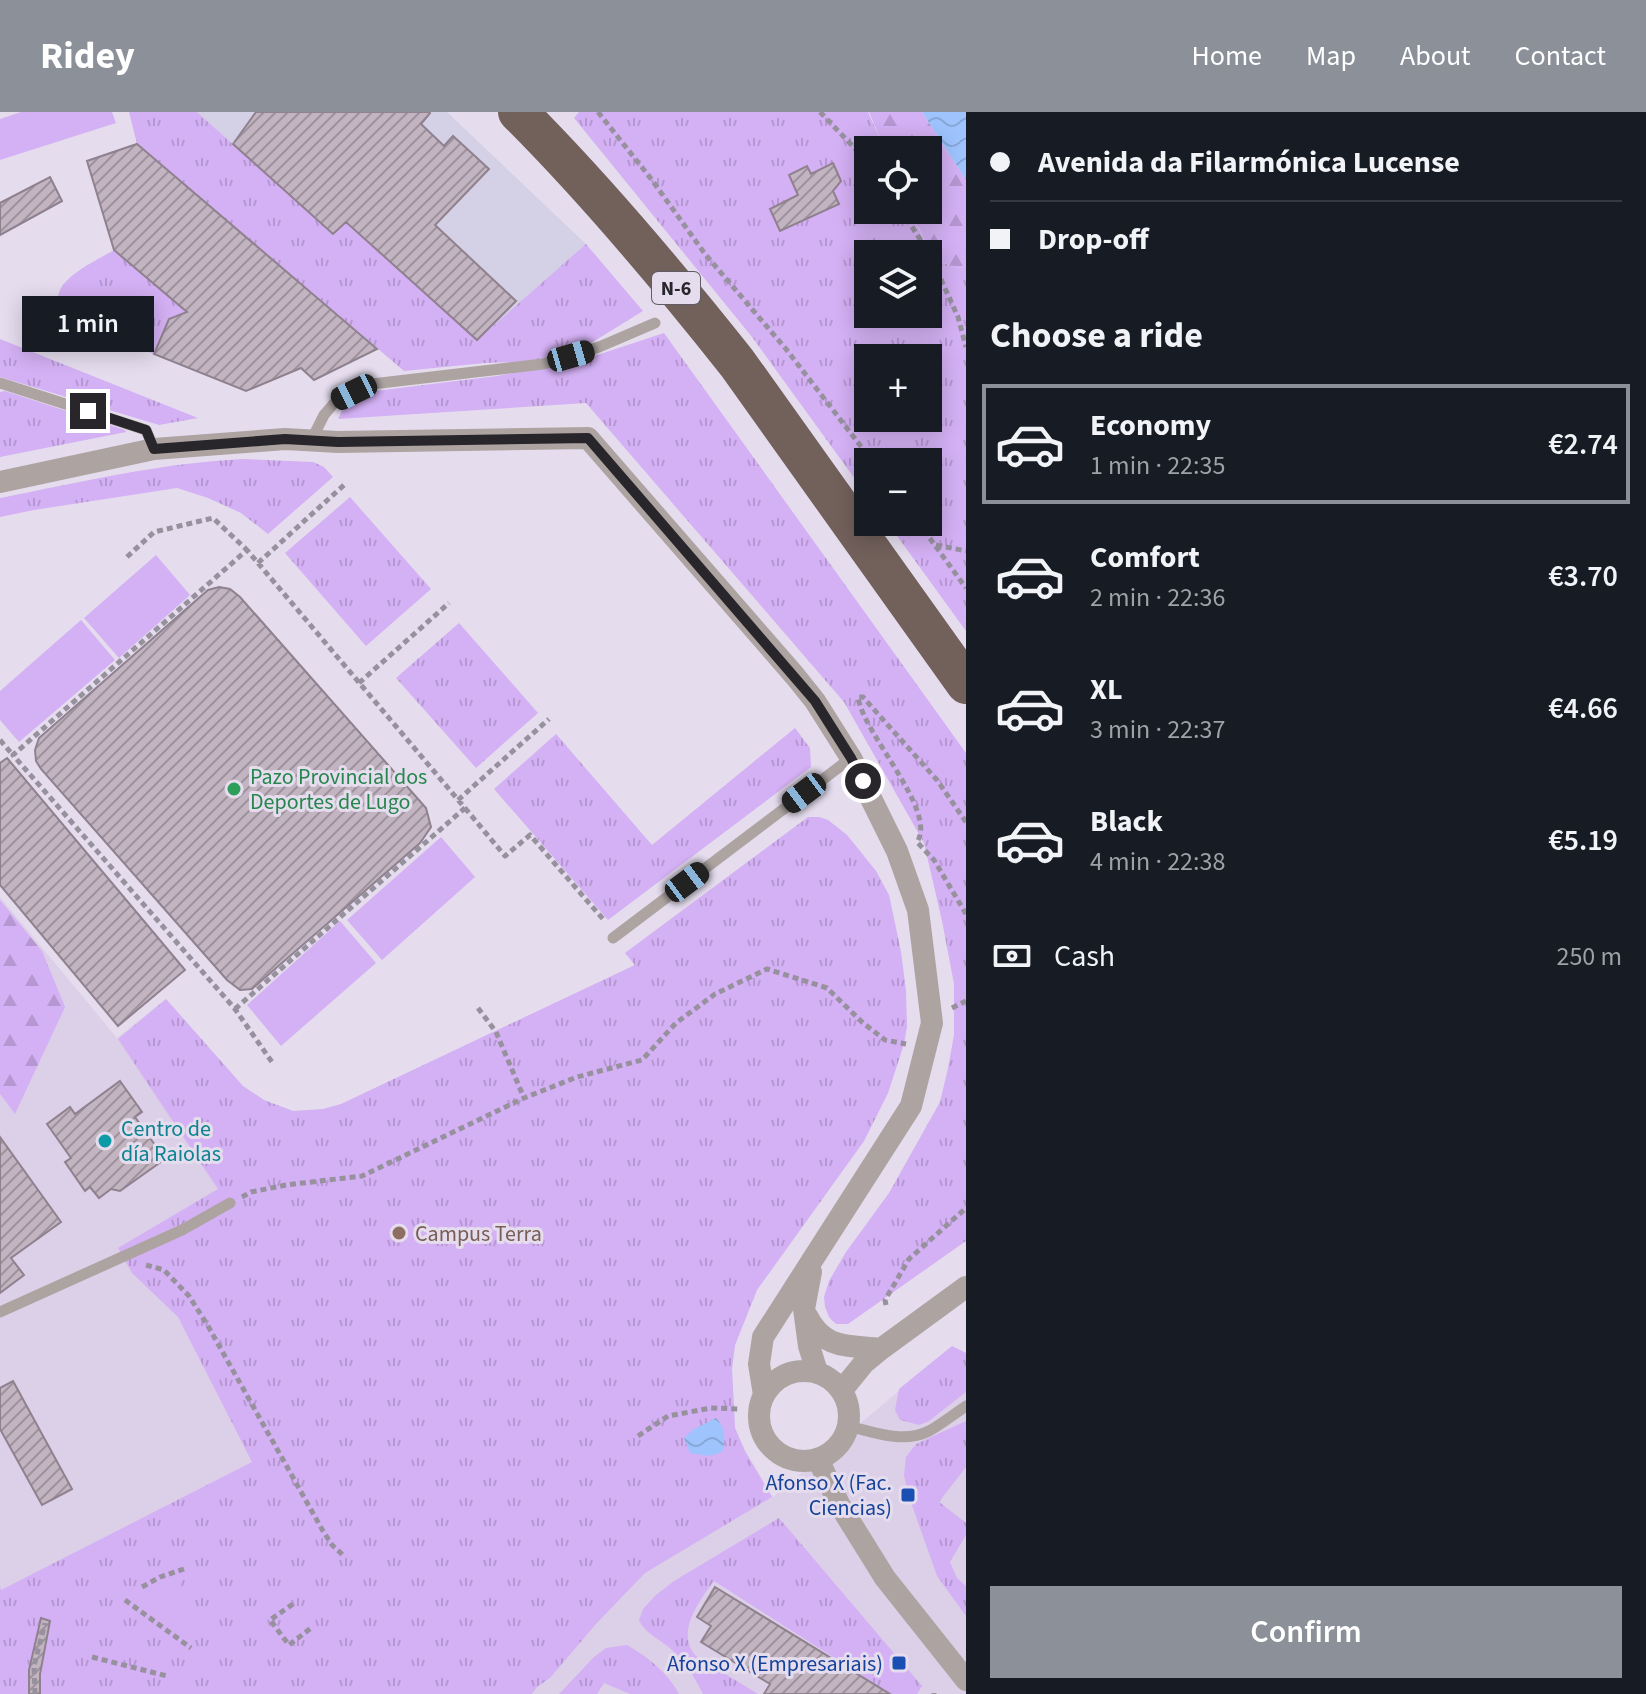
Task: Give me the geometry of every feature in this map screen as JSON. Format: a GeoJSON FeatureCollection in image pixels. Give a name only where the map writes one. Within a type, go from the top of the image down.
{"type":"FeatureCollection","features":[{"type":"Feature","properties":{"kind":"highway","name":"N-6"},"geometry":{"type":"LineString","coordinates":[[518,112],[586,182],[737,363],[966,684]]}},
{"type":"Feature","properties":{"kind":"street"},"geometry":{"type":"LineString","coordinates":[[0,482],[154,449],[285,439],[588,438],[795,676],[815,701],[851,758],[897,851],[918,910],[932,1023],[911,1106],[763,1337],[759,1364],[764,1395]]}},
{"type":"Feature","properties":{"kind":"street"},"geometry":{"type":"LineString","coordinates":[[815,1257],[804,1309],[809,1346],[817,1372]]}},
{"type":"Feature","properties":{"kind":"street"},"geometry":{"type":"LineString","coordinates":[[842,1390],[864,1363],[966,1287]]}},
{"type":"Feature","properties":{"kind":"street"},"geometry":{"type":"LineString","coordinates":[[804,1309],[814,1330],[825,1340],[881,1349]]}},
{"type":"Feature","properties":{"kind":"street"},"geometry":{"type":"LineString","coordinates":[[796,1371],[817,1372],[827,1376],[842,1390],[849,1414],[848,1426],[832,1452],[818,1459],[803,1461],[788,1458],[775,1451],[765,1439],[759,1424],[759,1409],[764,1395],[777,1379],[796,1371]]}},
{"type":"Feature","properties":{"kind":"street"},"geometry":{"type":"LineString","coordinates":[[818,1459],[839,1504],[885,1578],[966,1680]]}},
{"type":"Feature","properties":{"kind":"lane"},"geometry":{"type":"LineString","coordinates":[[311,441],[324,415],[336,401],[372,384],[543,364],[599,347],[655,323]]}},
{"type":"Feature","properties":{"kind":"lane"},"geometry":{"type":"LineString","coordinates":[[0,383],[146,430],[154,449]]}},
{"type":"Feature","properties":{"kind":"lane"},"geometry":{"type":"LineString","coordinates":[[613,938],[851,758]]}},
{"type":"Feature","properties":{"kind":"lane"},"geometry":{"type":"LineString","coordinates":[[0,1312],[182,1230],[230,1203]]}},
{"type":"Feature","properties":{"kind":"lane"},"geometry":{"type":"LineString","coordinates":[[848,1426],[894,1437],[911,1436],[928,1431],[966,1406]]}},
{"type":"Feature","properties":{"kind":"path"},"geometry":{"type":"LineString","coordinates":[[598,112],[705,254],[786,349],[862,448]]}},
{"type":"Feature","properties":{"kind":"path"},"geometry":{"type":"LineString","coordinates":[[820,112],[854,147]]}},
{"type":"Feature","properties":{"kind":"path"},"geometry":{"type":"LineString","coordinates":[[910,224],[929,253],[958,317],[966,347]]}},
{"type":"Feature","properties":{"kind":"path"},"geometry":{"type":"LineString","coordinates":[[258,563],[344,485]]}},
{"type":"Feature","properties":{"kind":"path"},"geometry":{"type":"LineString","coordinates":[[127,557],[154,532],[213,518],[247,550],[505,856],[530,835],[603,919]]}},
{"type":"Feature","properties":{"kind":"path"},"geometry":{"type":"LineString","coordinates":[[929,536],[966,588]]}},
{"type":"Feature","properties":{"kind":"path"},"geometry":{"type":"LineString","coordinates":[[935,544],[966,551]]}},
{"type":"Feature","properties":{"kind":"path"},"geometry":{"type":"LineString","coordinates":[[13,755],[247,550]]}},
{"type":"Feature","properties":{"kind":"path"},"geometry":{"type":"LineString","coordinates":[[359,683],[449,603]]}},
{"type":"Feature","properties":{"kind":"path"},"geometry":{"type":"LineString","coordinates":[[966,822],[937,780],[863,697],[858,697],[867,723],[900,776],[914,806],[922,826],[917,842],[934,860],[966,914]]}},
{"type":"Feature","properties":{"kind":"path"},"geometry":{"type":"LineString","coordinates":[[458,800],[549,719]]}},
{"type":"Feature","properties":{"kind":"path"},"geometry":{"type":"LineString","coordinates":[[0,740],[235,1009],[274,1065]]}},
{"type":"Feature","properties":{"kind":"path"},"geometry":{"type":"LineString","coordinates":[[235,1009],[465,808]]}},
{"type":"Feature","properties":{"kind":"path"},"geometry":{"type":"LineString","coordinates":[[230,1203],[251,1192],[362,1176],[524,1098],[577,1077],[642,1060],[676,1023],[715,994],[767,969],[827,988],[885,1040],[904,1044]]}},
{"type":"Feature","properties":{"kind":"path"},"geometry":{"type":"LineString","coordinates":[[951,1009],[966,1001]]}},
{"type":"Feature","properties":{"kind":"path"},"geometry":{"type":"LineString","coordinates":[[478,1008],[496,1032],[524,1098]]}},
{"type":"Feature","properties":{"kind":"path"},"geometry":{"type":"LineString","coordinates":[[886,1305],[885,1300],[909,1259],[966,1208]]}},
{"type":"Feature","properties":{"kind":"path"},"geometry":{"type":"LineString","coordinates":[[122,1257],[164,1270],[189,1296],[323,1531],[345,1557]]}},
{"type":"Feature","properties":{"kind":"path"},"geometry":{"type":"LineString","coordinates":[[638,1436],[668,1416],[711,1408],[739,1409]]}},
{"type":"Feature","properties":{"kind":"path"},"geometry":{"type":"LineString","coordinates":[[142,1587],[184,1569]]}},
{"type":"Feature","properties":{"kind":"path"},"geometry":{"type":"LineString","coordinates":[[125,1600],[191,1648]]}},
{"type":"Feature","properties":{"kind":"path"},"geometry":{"type":"LineString","coordinates":[[293,1604],[270,1620],[289,1645],[311,1628]]}},
{"type":"Feature","properties":{"kind":"path"},"geometry":{"type":"LineString","coordinates":[[35,1694],[34,1666],[45,1623]]}},
{"type":"Feature","properties":{"kind":"path"},"geometry":{"type":"LineString","coordinates":[[92,1657],[167,1676]]}},
{"type":"Feature","properties":{"kind":"shaded area"},"geometry":{"type":"Polygon","coordinates":[[[197,112],[447,112],[586,244],[478,343],[334,235],[197,112]]]}},
{"type":"Feature","properties":{"kind":"shaded area","name":"Campus Terra"},"geometry":{"type":"Polygon","coordinates":[[[808,817],[828,820],[847,835],[876,871],[889,895],[906,991],[906,1037],[888,1093],[864,1141],[757,1290],[735,1345],[732,1369],[735,1428],[773,1497],[952,1346],[966,1353],[966,1694],[0,1694],[0,897],[117,1038],[166,999],[243,1086],[264,1100],[293,1111],[323,1110],[342,1104],[635,965],[625,953],[808,817]]]}},
{"type":"Feature","properties":{"kind":"green space"},"geometry":{"type":"Polygon","coordinates":[[[21,112],[112,112],[116,123],[0,160],[0,119],[21,112]]]}},
{"type":"Feature","properties":{"kind":"green space"},"geometry":{"type":"Polygon","coordinates":[[[129,112],[197,112],[333,234],[346,222],[477,340],[586,244],[643,311],[588,345],[538,361],[404,371],[137,144],[129,112]]]}},
{"type":"Feature","properties":{"kind":"green space"},"geometry":{"type":"Polygon","coordinates":[[[579,112],[868,112],[879,136],[854,136],[854,224],[916,224],[924,240],[854,240],[854,328],[942,328],[942,263],[960,268],[966,265],[966,631],[897,536],[942,536],[942,448],[854,448],[854,478],[752,337],[574,118],[579,112]]]}},
{"type":"Feature","properties":{"kind":"green space"},"geometry":{"type":"Polygon","coordinates":[[[869,112],[922,112],[938,136],[879,136],[869,112]]]}},
{"type":"Feature","properties":{"kind":"green space"},"geometry":{"type":"Polygon","coordinates":[[[942,143],[966,180],[966,265],[960,268],[942,263],[942,240],[924,240],[917,224],[942,224],[942,143]]]}},
{"type":"Feature","properties":{"kind":"green space"},"geometry":{"type":"Polygon","coordinates":[[[114,250],[187,312],[169,319],[154,354],[78,325],[64,313],[58,301],[67,281],[114,250]]]}},
{"type":"Feature","properties":{"kind":"green space"},"geometry":{"type":"Polygon","coordinates":[[[664,333],[966,753],[966,1241],[848,1324],[836,1324],[829,1317],[824,1297],[829,1281],[889,1193],[940,1102],[954,1035],[954,984],[924,843],[844,702],[586,403],[338,419],[344,406],[367,392],[497,376],[582,360],[664,333]]]}},
{"type":"Feature","properties":{"kind":"green space"},"geometry":{"type":"Polygon","coordinates":[[[0,339],[198,418],[159,425],[0,377],[0,339]]]}},
{"type":"Feature","properties":{"kind":"green space"},"geometry":{"type":"Polygon","coordinates":[[[5,391],[126,432],[0,457],[0,392],[5,391]]]}},
{"type":"Feature","properties":{"kind":"green space"},"geometry":{"type":"Polygon","coordinates":[[[243,459],[313,462],[324,467],[333,477],[268,534],[241,513],[177,488],[0,517],[0,498],[151,469],[243,459]]]}},
{"type":"Feature","properties":{"kind":"green space"},"geometry":{"type":"Polygon","coordinates":[[[350,497],[431,589],[366,646],[285,553],[350,497]]]}},
{"type":"Feature","properties":{"kind":"green space"},"geometry":{"type":"Polygon","coordinates":[[[156,555],[190,595],[119,658],[84,618],[156,555]]]}},
{"type":"Feature","properties":{"kind":"green space"},"geometry":{"type":"Polygon","coordinates":[[[81,620],[115,660],[19,742],[0,720],[0,691],[81,620]]]}},
{"type":"Feature","properties":{"kind":"green space"},"geometry":{"type":"Polygon","coordinates":[[[459,623],[538,713],[476,768],[396,678],[459,623]]]}},
{"type":"Feature","properties":{"kind":"green space"},"geometry":{"type":"Polygon","coordinates":[[[795,728],[810,748],[811,767],[608,920],[494,789],[556,734],[652,845],[795,728]]]}},
{"type":"Feature","properties":{"kind":"green space","name":"Campus Terra"},"geometry":{"type":"Polygon","coordinates":[[[808,817],[828,820],[847,835],[876,871],[889,895],[901,952],[907,1027],[888,1093],[864,1141],[757,1290],[735,1345],[732,1369],[735,1428],[772,1497],[645,1573],[532,1694],[0,1694],[0,1586],[1,1590],[252,1462],[178,1317],[132,1273],[118,1248],[218,1189],[118,1039],[166,999],[243,1086],[264,1100],[293,1111],[341,1104],[635,965],[625,953],[808,817]]]}},
{"type":"Feature","properties":{"kind":"green space"},"geometry":{"type":"Polygon","coordinates":[[[441,837],[475,877],[382,960],[347,920],[441,837]]]}},
{"type":"Feature","properties":{"kind":"green space"},"geometry":{"type":"Polygon","coordinates":[[[0,900],[42,951],[65,1007],[15,1114],[0,1094],[0,900]]]}},
{"type":"Feature","properties":{"kind":"green space"},"geometry":{"type":"Polygon","coordinates":[[[340,921],[376,963],[281,1046],[247,1005],[340,921]]]}},
{"type":"Feature","properties":{"kind":"green space"},"geometry":{"type":"Polygon","coordinates":[[[952,1346],[966,1353],[966,1392],[929,1421],[919,1425],[900,1420],[895,1410],[899,1389],[952,1346]]]}},
{"type":"Feature","properties":{"kind":"green space"},"geometry":{"type":"Polygon","coordinates":[[[966,1421],[966,1467],[939,1502],[966,1523],[966,1535],[950,1562],[957,1578],[966,1586],[966,1616],[937,1576],[904,1475],[906,1457],[916,1444],[966,1421]]]}},
{"type":"Feature","properties":{"kind":"green space"},"geometry":{"type":"Polygon","coordinates":[[[779,1518],[922,1686],[917,1694],[891,1694],[714,1581],[692,1617],[688,1637],[690,1647],[696,1656],[758,1694],[703,1694],[682,1661],[642,1625],[639,1620],[643,1609],[656,1595],[779,1518]]]}},
{"type":"Feature","properties":{"kind":"green space"},"geometry":{"type":"Polygon","coordinates":[[[179,1576],[197,1639],[190,1644],[133,1600],[152,1586],[179,1576]]]}},
{"type":"Feature","properties":{"kind":"green space"},"geometry":{"type":"Polygon","coordinates":[[[627,1645],[657,1666],[679,1694],[630,1694],[604,1683],[597,1694],[559,1694],[606,1648],[627,1645]]]}},
{"type":"Feature","properties":{"kind":"water"},"geometry":{"type":"Polygon","coordinates":[[[922,112],[966,112],[966,180],[942,143],[942,136],[938,136],[922,112]]]}},
{"type":"Feature","properties":{"kind":"water"},"geometry":{"type":"Polygon","coordinates":[[[716,1418],[724,1433],[723,1451],[711,1455],[690,1453],[684,1438],[716,1418]]]}},
{"type":"Feature","properties":{"kind":"building"},"geometry":{"type":"Polygon","coordinates":[[[256,112],[429,112],[421,124],[444,146],[453,136],[489,169],[435,225],[516,301],[477,340],[346,222],[333,234],[233,144],[256,112]]]}},
{"type":"Feature","properties":{"kind":"building"},"geometry":{"type":"Polygon","coordinates":[[[137,144],[377,349],[314,380],[301,368],[246,391],[154,354],[169,319],[187,312],[114,250],[87,161],[137,144]]]}},
{"type":"Feature","properties":{"kind":"building"},"geometry":{"type":"Polygon","coordinates":[[[833,163],[841,181],[833,191],[839,204],[780,231],[770,209],[798,195],[789,175],[807,166],[811,174],[833,163]]]}},
{"type":"Feature","properties":{"kind":"building"},"geometry":{"type":"Polygon","coordinates":[[[50,177],[62,201],[0,235],[0,203],[50,177]]]}},
{"type":"Feature","properties":{"kind":"building","name":"Pazo Provincial dos Deportes de Lugo"},"geometry":{"type":"Polygon","coordinates":[[[219,587],[230,589],[240,597],[426,808],[431,827],[420,843],[252,989],[240,990],[227,980],[41,769],[35,750],[39,738],[208,590],[219,587]]]}},
{"type":"Feature","properties":{"kind":"building"},"geometry":{"type":"Polygon","coordinates":[[[7,758],[185,970],[118,1026],[0,885],[0,763],[7,758]]]}},
{"type":"Feature","properties":{"kind":"building","name":"Centro de día Raiolas"},"geometry":{"type":"Polygon","coordinates":[[[120,1081],[142,1112],[135,1117],[165,1159],[120,1191],[111,1189],[99,1198],[90,1187],[85,1191],[65,1162],[71,1158],[47,1124],[70,1107],[75,1114],[120,1081]]]}},
{"type":"Feature","properties":{"kind":"building"},"geometry":{"type":"Polygon","coordinates":[[[0,1137],[61,1222],[11,1258],[24,1275],[0,1293],[0,1137]]]}},
{"type":"Feature","properties":{"kind":"building"},"geometry":{"type":"Polygon","coordinates":[[[13,1381],[72,1489],[42,1505],[0,1429],[0,1388],[13,1381]]]}},
{"type":"Feature","properties":{"kind":"building"},"geometry":{"type":"Polygon","coordinates":[[[715,1587],[890,1694],[764,1694],[770,1684],[701,1642],[711,1626],[697,1617],[715,1587]]]}},
{"type":"Feature","properties":{"kind":"building"},"geometry":{"type":"Polygon","coordinates":[[[41,1618],[50,1621],[40,1674],[40,1694],[29,1694],[29,1670],[41,1618]]]}},
{"type":"Feature","properties":{"kind":"place","name":"Pazo Provincial dos Deportes de Lugo"},"geometry":{"type":"Point","coordinates":[234,789]}},
{"type":"Feature","properties":{"kind":"place","name":"Centro de día Raiolas"},"geometry":{"type":"Point","coordinates":[105,1141]}},
{"type":"Feature","properties":{"kind":"place","name":"Campus Terra"},"geometry":{"type":"Point","coordinates":[399,1233]}},
{"type":"Feature","properties":{"kind":"place","name":"Afonso X (Fac. Ciencias)"},"geometry":{"type":"Point","coordinates":[908,1495]}},
{"type":"Feature","properties":{"kind":"place","name":"Afonso X (Empresariais)"},"geometry":{"type":"Point","coordinates":[899,1663]}},
{"type":"Feature","properties":{"kind":"route"},"geometry":{"type":"LineString","coordinates":[[88,411],[146,430],[154,449],[285,439],[338,442],[588,438],[795,676],[815,701],[863,781]]}}]}
